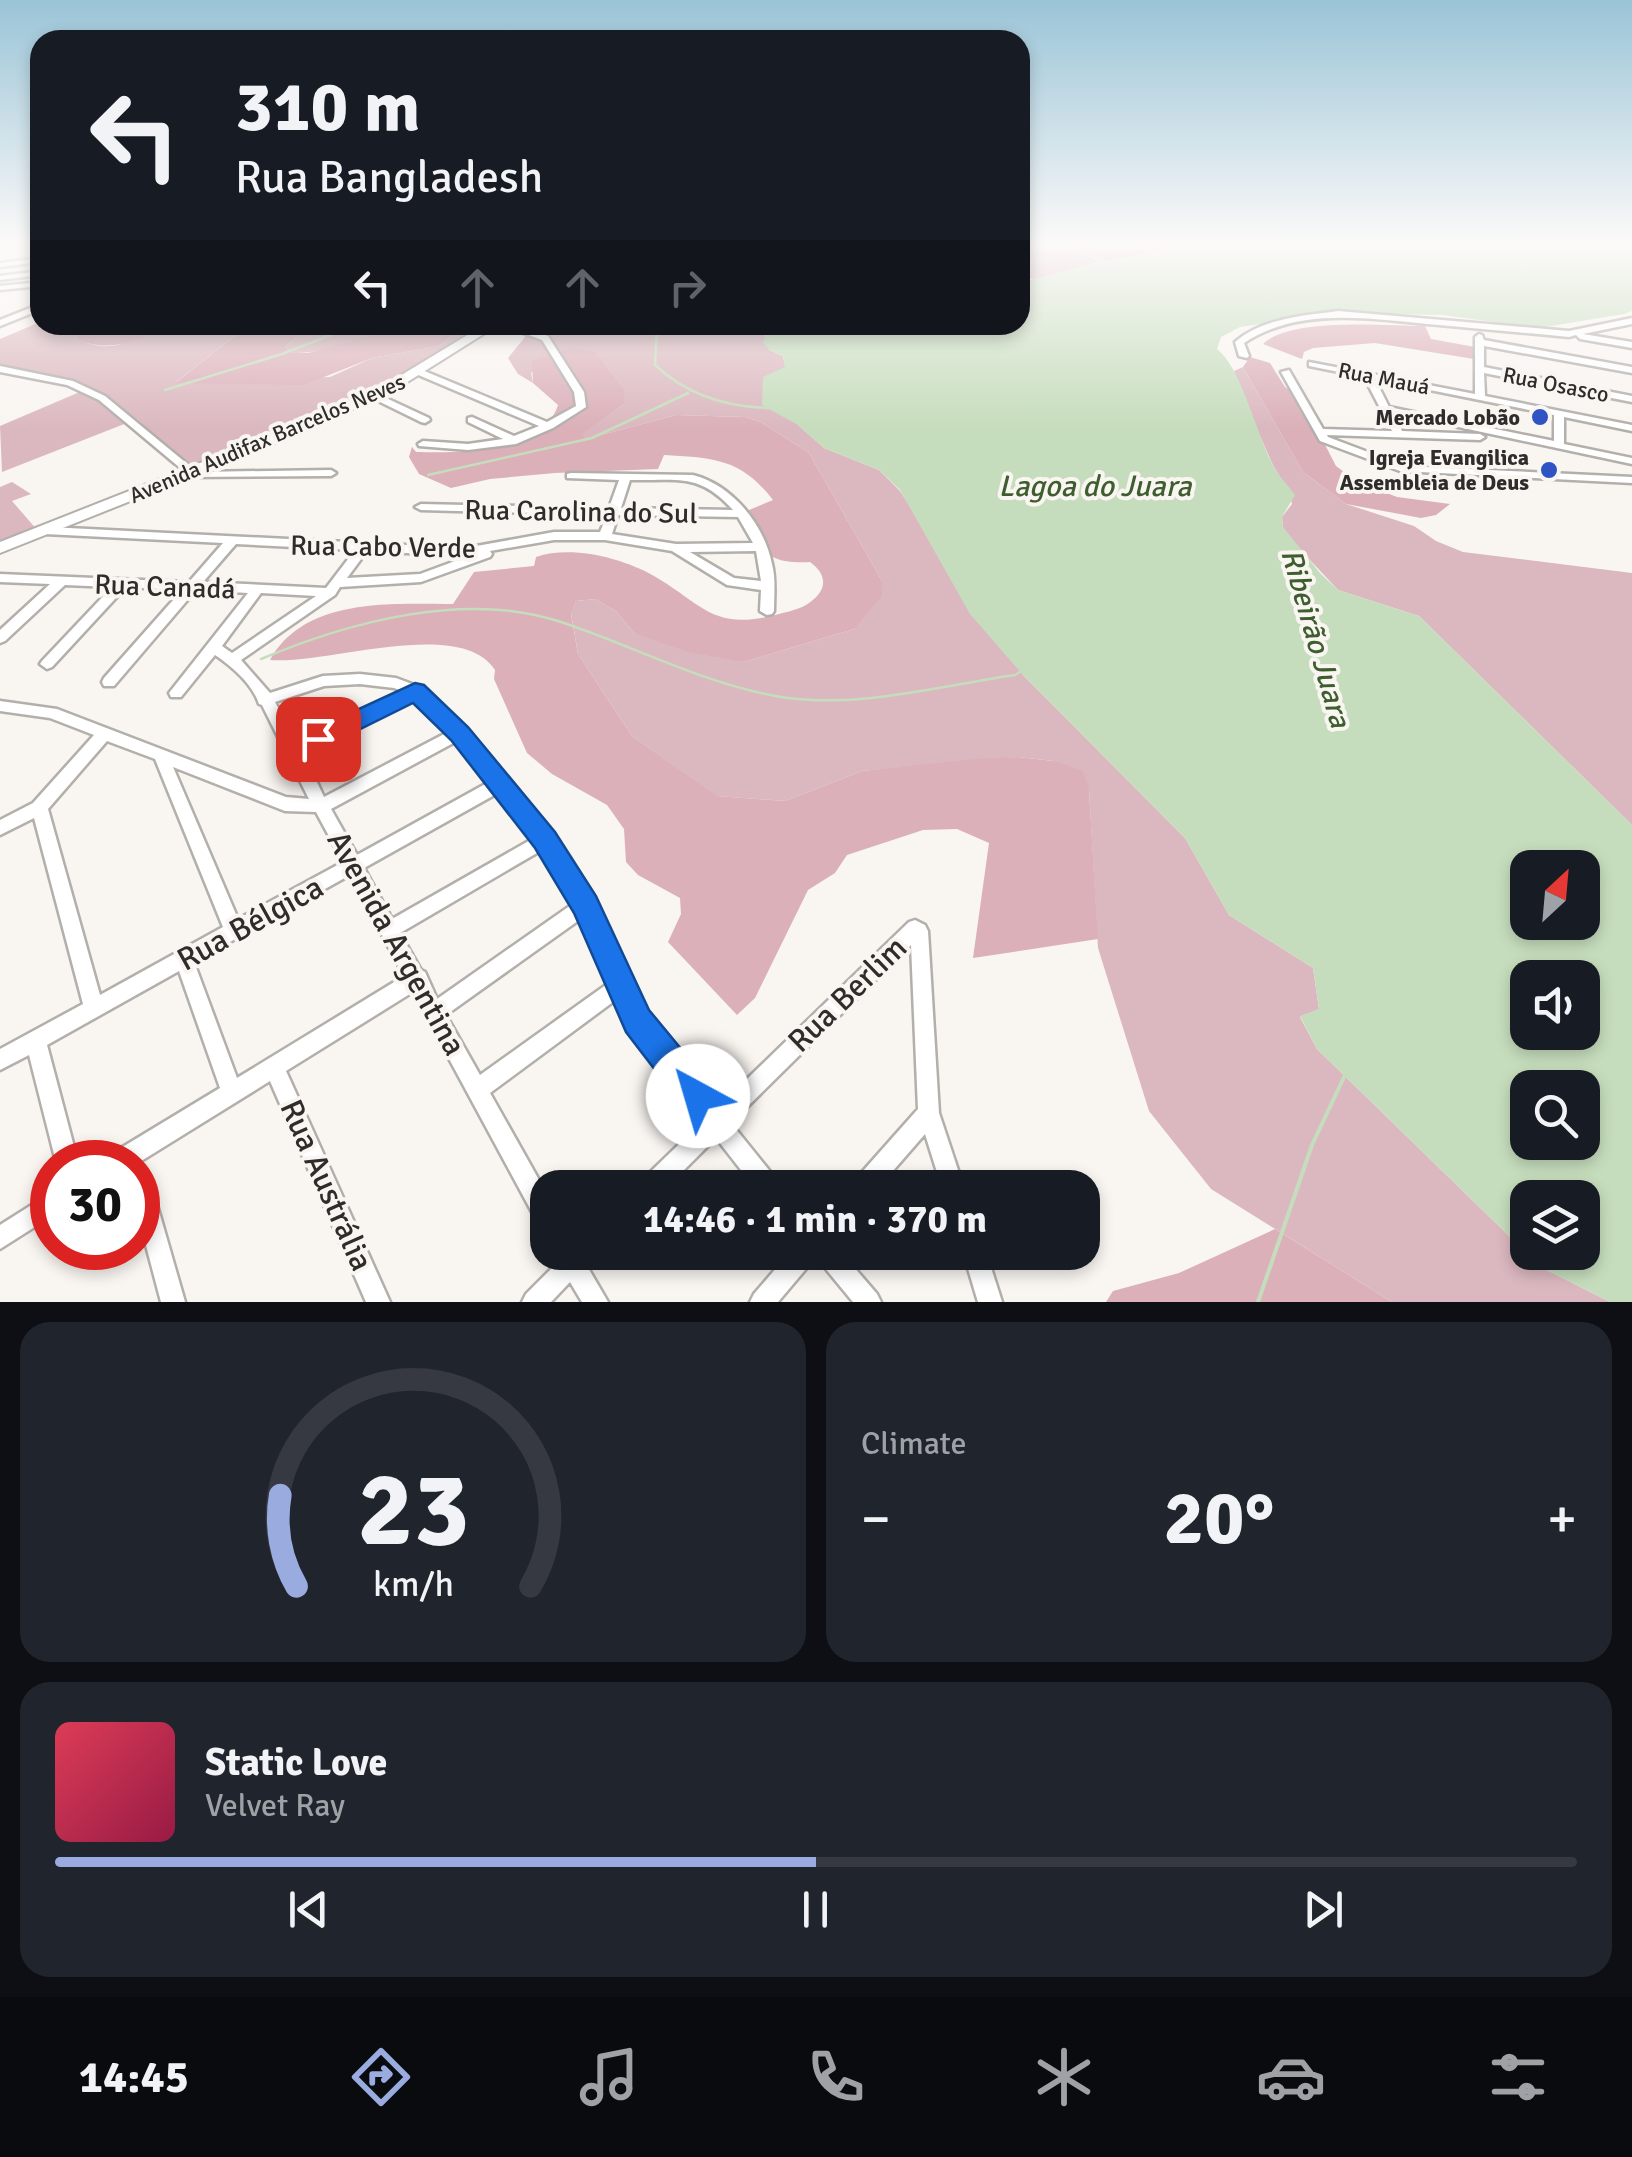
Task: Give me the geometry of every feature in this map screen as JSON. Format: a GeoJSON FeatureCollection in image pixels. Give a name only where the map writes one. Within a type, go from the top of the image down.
{"type":"FeatureCollection","features":[{"type":"Feature","properties":{"kind":"main road","name":"Avenida Audifax Barcelos Neves"},"geometry":{"type":"LineString","coordinates":[[0,551],[374,395],[476,335]]}},
{"type":"Feature","properties":{"kind":"street"},"geometry":{"type":"LineString","coordinates":[[0,322],[30,311]]}},
{"type":"Feature","properties":{"kind":"street"},"geometry":{"type":"LineString","coordinates":[[1244,356],[1239,342],[1257,330],[1338,314],[1569,334],[1632,345]]}},
{"type":"Feature","properties":{"kind":"street"},"geometry":{"type":"LineString","coordinates":[[1569,334],[1631,321]]}},
{"type":"Feature","properties":{"kind":"street"},"geometry":{"type":"LineString","coordinates":[[1478,326],[1480,398]]}},
{"type":"Feature","properties":{"kind":"street"},"geometry":{"type":"LineString","coordinates":[[1606,328],[1632,336]]}},
{"type":"Feature","properties":{"kind":"street"},"geometry":{"type":"LineString","coordinates":[[423,444],[458,447],[516,441],[581,407],[579,392],[545,338],[536,335]]}},
{"type":"Feature","properties":{"kind":"street"},"geometry":{"type":"LineString","coordinates":[[1480,342],[1632,370]]}},
{"type":"Feature","properties":{"kind":"street","name":"Rua Mauá"},"geometry":{"type":"LineString","coordinates":[[1312,364],[1632,428]]}},
{"type":"Feature","properties":{"kind":"street"},"geometry":{"type":"LineString","coordinates":[[0,369],[70,383],[102,398],[188,474],[331,474]]}},
{"type":"Feature","properties":{"kind":"street","name":"Rua Osasco"},"geometry":{"type":"LineString","coordinates":[[1480,369],[1632,399]]}},
{"type":"Feature","properties":{"kind":"street"},"geometry":{"type":"LineString","coordinates":[[419,372],[549,426]]}},
{"type":"Feature","properties":{"kind":"street"},"geometry":{"type":"LineString","coordinates":[[1286,372],[1322,435],[1416,472],[1632,480]]}},
{"type":"Feature","properties":{"kind":"street"},"geometry":{"type":"LineString","coordinates":[[1368,375],[1399,435]]}},
{"type":"Feature","properties":{"kind":"street"},"geometry":{"type":"LineString","coordinates":[[374,395],[425,420]]}},
{"type":"Feature","properties":{"kind":"street"},"geometry":{"type":"LineString","coordinates":[[1386,409],[1632,461]]}},
{"type":"Feature","properties":{"kind":"street"},"geometry":{"type":"LineString","coordinates":[[1558,414],[1559,446]]}},
{"type":"Feature","properties":{"kind":"street"},"geometry":{"type":"LineString","coordinates":[[472,420],[516,441]]}},
{"type":"Feature","properties":{"kind":"street"},"geometry":{"type":"LineString","coordinates":[[1322,435],[1514,437]]}},
{"type":"Feature","properties":{"kind":"street"},"geometry":{"type":"LineString","coordinates":[[571,476],[708,480],[721,488],[741,514],[766,563],[767,611]]}},
{"type":"Feature","properties":{"kind":"street"},"geometry":{"type":"LineString","coordinates":[[605,536],[626,476]]}},
{"type":"Feature","properties":{"kind":"street","name":"Rua Carolina do Sul"},"geometry":{"type":"LineString","coordinates":[[421,507],[741,514]]}},
{"type":"Feature","properties":{"kind":"street","name":"Rua Cabo Verde"},"geometry":{"type":"LineString","coordinates":[[42,534],[465,552],[554,536],[605,536],[676,548],[732,582],[766,586]]}},
{"type":"Feature","properties":{"kind":"street"},"geometry":{"type":"LineString","coordinates":[[109,682],[231,542]]}},
{"type":"Feature","properties":{"kind":"street"},"geometry":{"type":"LineString","coordinates":[[234,658],[333,587],[364,546]]}},
{"type":"Feature","properties":{"kind":"street","name":"Rua Canadá"},"geometry":{"type":"LineString","coordinates":[[0,578],[256,590],[333,587],[420,578],[506,546]]}},
{"type":"Feature","properties":{"kind":"street"},"geometry":{"type":"LineString","coordinates":[[676,548],[760,547]]}},
{"type":"Feature","properties":{"kind":"street"},"geometry":{"type":"LineString","coordinates":[[0,638],[61,581]]}},
{"type":"Feature","properties":{"kind":"street"},"geometry":{"type":"LineString","coordinates":[[47,664],[121,584]]}},
{"type":"Feature","properties":{"kind":"street"},"geometry":{"type":"LineString","coordinates":[[176,693],[256,590]]}},
{"type":"Feature","properties":{"kind":"street"},"geometry":{"type":"LineString","coordinates":[[214,647],[234,658],[264,700],[321,806],[460,733]]}},
{"type":"Feature","properties":{"kind":"street"},"geometry":{"type":"LineString","coordinates":[[264,700],[323,681],[360,678],[396,683],[415,691],[460,733],[545,840],[585,905],[637,1021],[755,1170]]}},
{"type":"Feature","properties":{"kind":"street"},"geometry":{"type":"LineString","coordinates":[[292,752],[415,691]]}},
{"type":"Feature","properties":{"kind":"street","name":"Avenida Argentina"},"geometry":{"type":"LineString","coordinates":[[0,706],[52,713],[286,804],[321,806],[530,1186]]}},
{"type":"Feature","properties":{"kind":"street"},"geometry":{"type":"LineString","coordinates":[[0,828],[39,808],[104,734]]}},
{"type":"Feature","properties":{"kind":"street"},"geometry":{"type":"LineString","coordinates":[[161,756],[234,931]]}},
{"type":"Feature","properties":{"kind":"street","name":"Rua Bélgica"},"geometry":{"type":"LineString","coordinates":[[0,1060],[36,1040],[91,998],[184,959],[500,784]]}},
{"type":"Feature","properties":{"kind":"street"},"geometry":{"type":"LineString","coordinates":[[39,808],[91,998]]}},
{"type":"Feature","properties":{"kind":"street"},"geometry":{"type":"LineString","coordinates":[[391,929],[545,840]]}},
{"type":"Feature","properties":{"kind":"street"},"geometry":{"type":"LineString","coordinates":[[436,1011],[585,905]]}},
{"type":"Feature","properties":{"kind":"street","name":"Rua Berlim"},"geometry":{"type":"LineString","coordinates":[[669,1170],[915,928],[919,931],[929,1114]]}},
{"type":"Feature","properties":{"kind":"street"},"geometry":{"type":"LineString","coordinates":[[184,959],[232,1092]]}},
{"type":"Feature","properties":{"kind":"street"},"geometry":{"type":"LineString","coordinates":[[160,1143],[232,1092],[418,978]]}},
{"type":"Feature","properties":{"kind":"street"},"geometry":{"type":"LineString","coordinates":[[478,1090],[622,985]]}},
{"type":"Feature","properties":{"kind":"street"},"geometry":{"type":"LineString","coordinates":[[36,1040],[62,1140]]}},
{"type":"Feature","properties":{"kind":"street","name":"Rua Austrália"},"geometry":{"type":"LineString","coordinates":[[275,1069],[378,1302]]}},
{"type":"Feature","properties":{"kind":"street"},"geometry":{"type":"LineString","coordinates":[[879,1170],[929,1114]]}},
{"type":"Feature","properties":{"kind":"street"},"geometry":{"type":"LineString","coordinates":[[929,1114],[947,1170]]}},
{"type":"Feature","properties":{"kind":"street"},"geometry":{"type":"LineString","coordinates":[[0,1238],[30,1218]]}},
{"type":"Feature","properties":{"kind":"street"},"geometry":{"type":"LineString","coordinates":[[160,1259],[173,1302]]}},
{"type":"Feature","properties":{"kind":"street"},"geometry":{"type":"LineString","coordinates":[[534,1302],[562,1270]]}},
{"type":"Feature","properties":{"kind":"street"},"geometry":{"type":"LineString","coordinates":[[581,1270],[596,1302]]}},
{"type":"Feature","properties":{"kind":"street"},"geometry":{"type":"LineString","coordinates":[[762,1302],[790,1270]]}},
{"type":"Feature","properties":{"kind":"street"},"geometry":{"type":"LineString","coordinates":[[841,1270],[869,1302]]}},
{"type":"Feature","properties":{"kind":"street"},"geometry":{"type":"LineString","coordinates":[[980,1270],[989,1301]]}},
{"type":"Feature","properties":{"kind":"shaded area"},"geometry":{"type":"Polygon","coordinates":[[[30,326],[30,335],[76,335],[75,338],[105,346],[146,335],[236,335],[176,382],[330,377],[372,358],[439,346],[453,335],[472,335],[380,386],[192,468],[137,419],[2,472],[0,426],[89,388],[74,381],[0,368],[0,339],[30,326]]]}},
{"type":"Feature","properties":{"kind":"shaded area"},"geometry":{"type":"Polygon","coordinates":[[[1316,326],[1425,326],[1431,339],[1475,347],[1474,359],[1375,343],[1313,348],[1304,352],[1302,359],[1263,344],[1276,335],[1316,326]]]}},
{"type":"Feature","properties":{"kind":"shaded area"},"geometry":{"type":"Polygon","coordinates":[[[76,335],[148,335],[112,345],[75,338],[76,335]]]}},
{"type":"Feature","properties":{"kind":"shaded area"},"geometry":{"type":"Polygon","coordinates":[[[236,335],[298,335],[285,347],[292,353],[308,353],[374,335],[453,335],[439,346],[372,358],[304,385],[175,383],[236,335]]]}},
{"type":"Feature","properties":{"kind":"shaded area"},"geometry":{"type":"Polygon","coordinates":[[[298,335],[377,335],[306,352],[292,353],[285,347],[298,335]]]}},
{"type":"Feature","properties":{"kind":"shaded area"},"geometry":{"type":"Polygon","coordinates":[[[524,335],[765,335],[769,350],[783,356],[798,425],[824,448],[879,470],[900,491],[1023,675],[1185,838],[1229,915],[1313,968],[1319,1009],[1300,1017],[1317,1049],[1510,1237],[1510,1270],[1547,1270],[1610,1302],[1392,1302],[1211,1189],[1149,1111],[1098,948],[1089,790],[1054,761],[1018,757],[862,771],[785,801],[716,796],[632,736],[578,654],[571,613],[576,601],[595,599],[616,611],[634,633],[744,662],[854,629],[882,581],[809,453],[761,422],[745,417],[676,415],[586,439],[581,434],[624,404],[531,372],[533,383],[518,374],[508,358],[524,335]]]}},
{"type":"Feature","properties":{"kind":"shaded area"},"geometry":{"type":"Polygon","coordinates":[[[571,348],[594,351],[624,390],[624,404],[582,434],[586,439],[676,415],[745,417],[761,422],[809,453],[882,581],[882,596],[854,629],[744,662],[688,652],[634,633],[616,611],[595,599],[576,601],[571,614],[578,654],[632,736],[717,796],[785,801],[862,771],[976,759],[1018,757],[1054,761],[1083,771],[1089,790],[1098,939],[973,958],[989,843],[957,829],[923,830],[847,855],[835,873],[808,890],[755,998],[737,1015],[668,942],[681,914],[680,898],[638,875],[626,862],[624,829],[607,805],[552,774],[527,753],[494,679],[495,670],[478,654],[453,646],[423,644],[270,660],[285,640],[327,615],[377,605],[453,604],[474,572],[534,566],[536,557],[565,552],[627,564],[724,618],[757,619],[798,609],[819,594],[823,579],[810,562],[782,560],[761,545],[742,513],[773,500],[749,476],[725,463],[664,455],[658,469],[555,473],[490,479],[451,488],[419,474],[409,457],[412,447],[416,452],[475,450],[517,442],[535,433],[549,421],[558,405],[533,383],[532,361],[571,348]]]}},
{"type":"Feature","properties":{"kind":"shaded area"},"geometry":{"type":"Polygon","coordinates":[[[1250,357],[1270,363],[1285,387],[1300,396],[1336,466],[1356,481],[1397,497],[1450,504],[1436,515],[1421,518],[1346,504],[1303,472],[1243,367],[1250,357]]]}},
{"type":"Feature","properties":{"kind":"shaded area"},"geometry":{"type":"Polygon","coordinates":[[[1243,367],[1303,472],[1346,504],[1414,526],[1463,552],[1632,573],[1632,825],[1419,616],[1338,590],[1293,542],[1283,527],[1282,517],[1292,504],[1291,498],[1271,461],[1234,371],[1243,367]]]}},
{"type":"Feature","properties":{"kind":"shaded area"},"geometry":{"type":"Polygon","coordinates":[[[12,482],[31,494],[12,501],[38,531],[0,545],[0,487],[12,482]]]}},
{"type":"Feature","properties":{"kind":"shaded area"},"geometry":{"type":"Polygon","coordinates":[[[1275,1229],[1392,1302],[1106,1302],[1113,1291],[1179,1273],[1275,1229]]]}},
{"type":"Feature","properties":{"kind":"water","name":"Lagoa do Juara"},"geometry":{"type":"Polygon","coordinates":[[[1030,307],[1632,307],[1632,311],[1624,314],[1539,328],[1442,315],[1339,313],[1240,327],[1221,337],[1217,349],[1242,387],[1268,456],[1295,495],[1282,517],[1283,527],[1320,573],[1338,590],[1419,616],[1632,825],[1632,1302],[1610,1302],[1547,1270],[1600,1270],[1600,1180],[1510,1180],[1510,1237],[1317,1049],[1300,1016],[1319,1009],[1313,968],[1229,915],[1185,838],[1023,675],[970,614],[900,490],[879,470],[824,448],[798,425],[762,405],[763,377],[785,367],[783,356],[769,350],[763,342],[766,335],[1030,335],[1030,307]]]}},
{"type":"Feature","properties":{"kind":"waterway"},"geometry":{"type":"LineString","coordinates":[[165,390],[330,335]]}},
{"type":"Feature","properties":{"kind":"waterway","name":"Ribeirão Juara"},"geometry":{"type":"LineString","coordinates":[[656,335],[655,365],[680,384],[737,405],[769,408]]}},
{"type":"Feature","properties":{"kind":"waterway"},"geometry":{"type":"LineString","coordinates":[[428,475],[592,438],[688,393]]}},
{"type":"Feature","properties":{"kind":"waterway"},"geometry":{"type":"LineString","coordinates":[[261,659],[369,623],[446,610],[484,609],[558,621],[696,674],[781,697],[869,698],[1015,675],[1023,670]]}},
{"type":"Feature","properties":{"kind":"waterway"},"geometry":{"type":"LineString","coordinates":[[1258,1302],[1312,1145],[1345,1075]]}},
{"type":"Feature","properties":{"kind":"place","name":"Mercado Lobão"},"geometry":{"type":"Point","coordinates":[1540,417]}},
{"type":"Feature","properties":{"kind":"place","name":"Igreja Evangilica Assembleia de Deus"},"geometry":{"type":"Point","coordinates":[1549,470]}},
{"type":"Feature","properties":{"kind":"route"},"geometry":{"type":"LineString","coordinates":[[318,739],[415,691],[460,733],[545,840],[585,905],[637,1021],[698,1096]]}}]}
